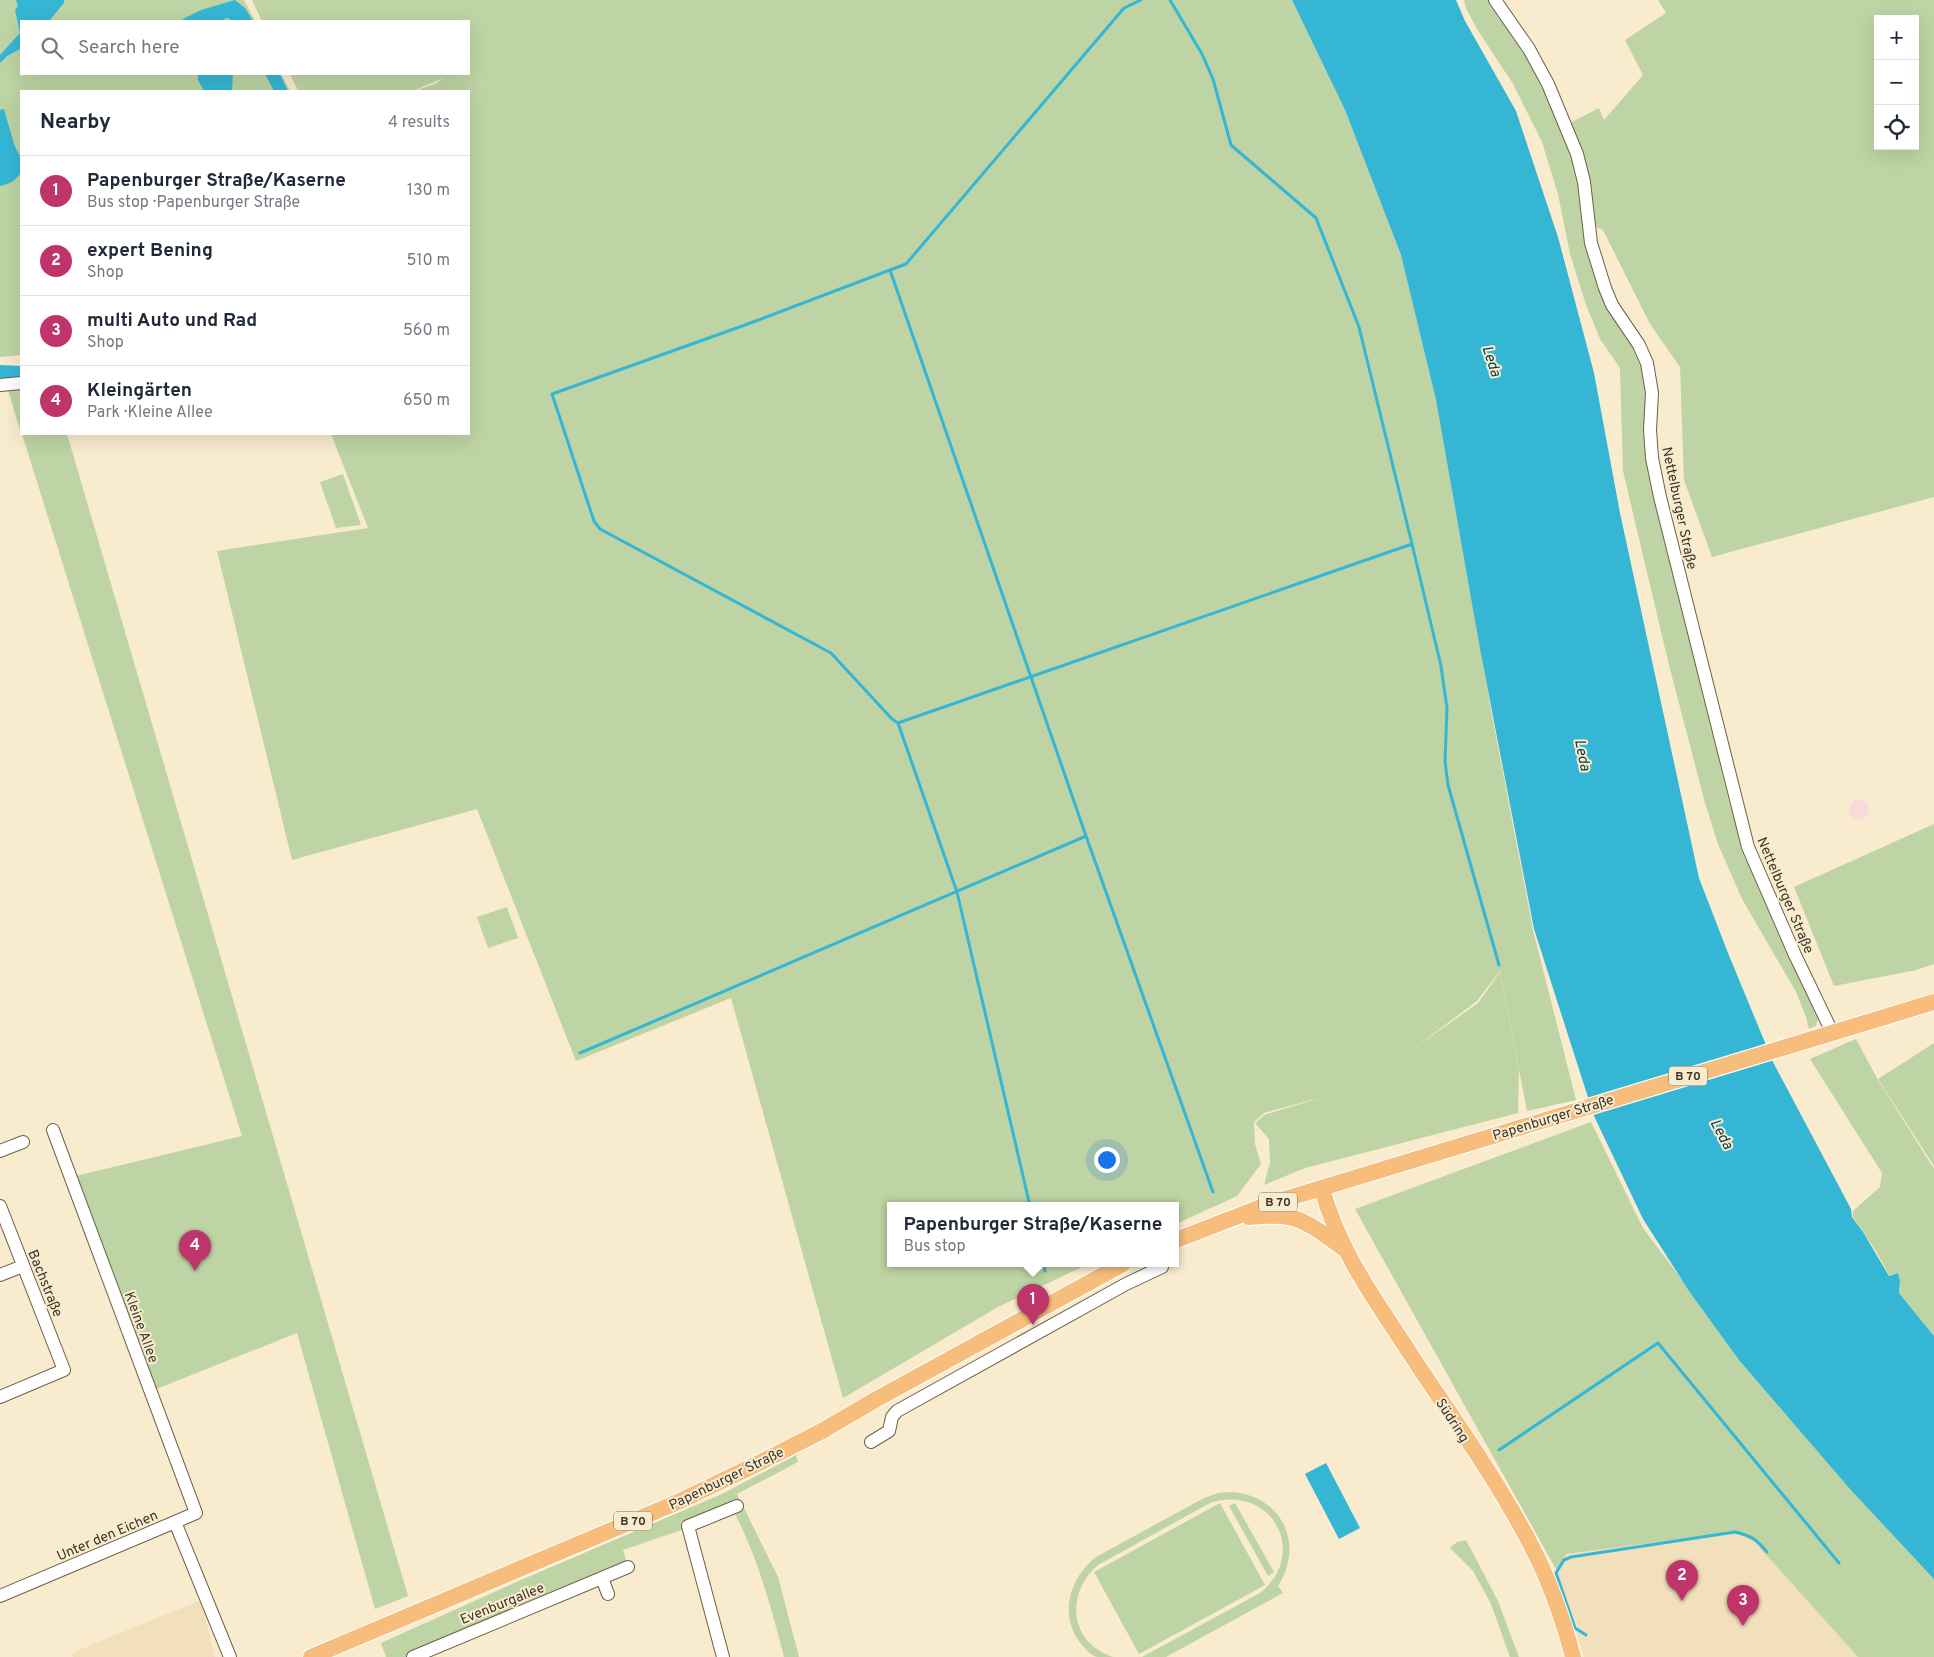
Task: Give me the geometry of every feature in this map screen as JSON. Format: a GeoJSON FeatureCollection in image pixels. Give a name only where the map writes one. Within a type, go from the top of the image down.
{"type":"FeatureCollection","features":[{"type":"Feature","properties":{"kind":"main road","name":"Papenburger Straße"},"geometry":{"type":"LineString","coordinates":[[1179,1239],[1272,1203],[1934,1002]]}},
{"type":"Feature","properties":{"kind":"main road","name":"Südring"},"geometry":{"type":"LineString","coordinates":[[1322,1189],[1327,1208],[1345,1250],[1372,1297],[1515,1516],[1550,1586],[1564,1623],[1573,1657]]}},
{"type":"Feature","properties":{"kind":"main road"},"geometry":{"type":"LineString","coordinates":[[1234,1218],[1282,1216],[1296,1218],[1325,1235],[1345,1250]]}},
{"type":"Feature","properties":{"kind":"main road","name":"Papenburger Straße"},"geometry":{"type":"LineString","coordinates":[[311,1657],[678,1502],[755,1465],[822,1431],[1118,1267]]}},
{"type":"Feature","properties":{"kind":"street","name":"Nettelburger Straße"},"geometry":{"type":"LineString","coordinates":[[1495,0],[1529,49],[1548,84],[1577,154],[1584,182],[1591,243],[1604,288],[1612,305],[1639,345],[1647,362],[1652,394],[1650,430],[1652,458],[1660,497],[1748,847],[1795,955],[1832,1032]]}},
{"type":"Feature","properties":{"kind":"street"},"geometry":{"type":"LineString","coordinates":[[0,385],[20,383]]}},
{"type":"Feature","properties":{"kind":"street","name":"Kleine Allee"},"geometry":{"type":"LineString","coordinates":[[53,1130],[196,1513],[175,1522]]}},
{"type":"Feature","properties":{"kind":"street"},"geometry":{"type":"LineString","coordinates":[[0,1151],[24,1142]]}},
{"type":"Feature","properties":{"kind":"street","name":"Bachstraße"},"geometry":{"type":"LineString","coordinates":[[0,1206],[64,1370],[0,1397]]}},
{"type":"Feature","properties":{"kind":"street"},"geometry":{"type":"LineString","coordinates":[[0,1275],[23,1266]]}},
{"type":"Feature","properties":{"kind":"street"},"geometry":{"type":"LineString","coordinates":[[871,1442],[889,1431],[892,1417],[897,1411],[1118,1289],[1162,1267]]}},
{"type":"Feature","properties":{"kind":"street"},"geometry":{"type":"LineString","coordinates":[[722,1657],[688,1526],[737,1506]]}},
{"type":"Feature","properties":{"kind":"street","name":"Unter den Eichen"},"geometry":{"type":"LineString","coordinates":[[0,1596],[175,1522],[230,1657]]}},
{"type":"Feature","properties":{"kind":"street","name":"Evenburgallee"},"geometry":{"type":"LineString","coordinates":[[413,1657],[628,1567]]}},
{"type":"Feature","properties":{"kind":"street"},"geometry":{"type":"LineString","coordinates":[[602,1578],[608,1594]]}},
{"type":"Feature","properties":{"kind":"shaded area"},"geometry":{"type":"Polygon","coordinates":[[[1859,800],[1866,803],[1869,810],[1866,817],[1859,820],[1852,817],[1849,810],[1852,803],[1859,800]]]}},
{"type":"Feature","properties":{"kind":"shaded area"},"geometry":{"type":"Polygon","coordinates":[[[1735,1532],[1760,1544],[1760,1548],[1858,1657],[1584,1657],[1557,1571],[1566,1554],[1735,1532]]]}},
{"type":"Feature","properties":{"kind":"shaded area"},"geometry":{"type":"Polygon","coordinates":[[[201,1600],[215,1657],[73,1657],[72,1653],[201,1600]]]}},
{"type":"Feature","properties":{"kind":"green space"},"geometry":{"type":"Polygon","coordinates":[[[0,0],[244,0],[254,20],[20,20],[20,75],[282,75],[289,90],[20,90],[20,355],[0,357],[0,0]]]}},
{"type":"Feature","properties":{"kind":"green space"},"geometry":{"type":"Polygon","coordinates":[[[252,0],[1292,0],[1345,110],[1401,255],[1436,400],[1491,710],[1533,930],[1576,1100],[1527,1111],[1500,971],[1477,1001],[1413,1049],[1478,1003],[1500,972],[1519,1071],[1518,1113],[1305,1168],[1264,1185],[1270,1163],[1269,1139],[1255,1123],[1264,1115],[1323,1097],[1264,1113],[1254,1122],[1255,1144],[1261,1164],[1237,1196],[1179,1223],[1179,1202],[887,1202],[887,1267],[1082,1267],[998,1307],[843,1398],[731,998],[576,1061],[477,809],[292,860],[217,551],[368,528],[331,435],[470,435],[470,90],[418,90],[435,84],[443,78],[415,90],[298,90],[290,75],[470,75],[470,20],[262,20],[252,0]]]}},
{"type":"Feature","properties":{"kind":"green space"},"geometry":{"type":"Polygon","coordinates":[[[1464,0],[1491,0],[1537,68],[1578,174],[1584,231],[1644,365],[1648,384],[1647,420],[1691,644],[1729,801],[1741,837],[1818,1018],[1816,1026],[1809,1029],[1796,992],[1742,899],[1718,844],[1705,803],[1668,661],[1623,471],[1620,368],[1600,339],[1586,305],[1570,254],[1558,194],[1542,142],[1513,84],[1477,29],[1464,0]]]}},
{"type":"Feature","properties":{"kind":"green space"},"geometry":{"type":"Polygon","coordinates":[[[1658,0],[1934,0],[1934,497],[1712,557],[1684,480],[1680,367],[1650,324],[1603,230],[1596,227],[1587,171],[1566,125],[1599,108],[1604,120],[1643,75],[1625,40],[1666,13],[1658,0]]]}},
{"type":"Feature","properties":{"kind":"green space"},"geometry":{"type":"Polygon","coordinates":[[[20,386],[20,430],[7,387],[20,386]]]}},
{"type":"Feature","properties":{"kind":"green space"},"geometry":{"type":"Polygon","coordinates":[[[22,435],[67,435],[408,1596],[375,1609],[297,1333],[154,1390],[76,1176],[242,1136],[22,435]]]}},
{"type":"Feature","properties":{"kind":"green space"},"geometry":{"type":"Polygon","coordinates":[[[343,474],[361,525],[336,528],[320,482],[343,474]]]}},
{"type":"Feature","properties":{"kind":"green space"},"geometry":{"type":"Polygon","coordinates":[[[1934,824],[1934,964],[1916,970],[1834,986],[1794,887],[1934,824]]]}},
{"type":"Feature","properties":{"kind":"green space"},"geometry":{"type":"Polygon","coordinates":[[[507,907],[518,938],[488,948],[477,917],[507,907]]]}},
{"type":"Feature","properties":{"kind":"green space"},"geometry":{"type":"Polygon","coordinates":[[[1856,1039],[1878,1080],[1934,1169],[1934,1336],[1899,1293],[1900,1281],[1898,1273],[1889,1275],[1876,1251],[1853,1217],[1853,1211],[1880,1187],[1882,1173],[1810,1059],[1856,1039]]]}},
{"type":"Feature","properties":{"kind":"green space"},"geometry":{"type":"Polygon","coordinates":[[[1934,1043],[1934,1166],[1878,1079],[1934,1043]]]}},
{"type":"Feature","properties":{"kind":"green space"},"geometry":{"type":"Polygon","coordinates":[[[1591,1122],[1643,1228],[1724,1336],[1934,1569],[1934,1657],[1858,1657],[1760,1548],[1760,1544],[1735,1532],[1566,1554],[1557,1571],[1355,1209],[1591,1122]]]}},
{"type":"Feature","properties":{"kind":"green space"},"geometry":{"type":"Polygon","coordinates":[[[796,1455],[798,1462],[737,1494],[778,1577],[799,1657],[784,1657],[757,1565],[734,1512],[623,1550],[628,1567],[407,1657],[386,1657],[381,1643],[521,1580],[722,1494],[796,1455]]]}},
{"type":"Feature","properties":{"kind":"green space"},"geometry":{"type":"Polygon","coordinates":[[[1232,1492],[1249,1495],[1264,1502],[1276,1512],[1284,1525],[1288,1539],[1289,1554],[1286,1570],[1278,1586],[1283,1593],[1166,1657],[1142,1657],[1260,1593],[1275,1577],[1282,1559],[1282,1542],[1277,1526],[1266,1512],[1251,1503],[1232,1499],[1210,1503],[1098,1565],[1087,1576],[1080,1589],[1077,1603],[1080,1629],[1087,1641],[1098,1650],[1113,1657],[1097,1657],[1089,1652],[1075,1634],[1070,1622],[1069,1610],[1073,1587],[1087,1566],[1096,1557],[1204,1498],[1218,1493],[1232,1492]]]}},
{"type":"Feature","properties":{"kind":"green space"},"geometry":{"type":"Polygon","coordinates":[[[1220,1503],[1265,1585],[1139,1654],[1094,1572],[1220,1503]]]}},
{"type":"Feature","properties":{"kind":"green space"},"geometry":{"type":"Polygon","coordinates":[[[1235,1503],[1274,1572],[1268,1576],[1229,1506],[1235,1503]]]}},
{"type":"Feature","properties":{"kind":"green space"},"geometry":{"type":"Polygon","coordinates":[[[1466,1540],[1498,1601],[1519,1657],[1510,1657],[1491,1604],[1473,1571],[1450,1548],[1457,1542],[1466,1540]]]}},
{"type":"Feature","properties":{"kind":"water"},"geometry":{"type":"Polygon","coordinates":[[[16,0],[64,0],[64,3],[50,20],[20,20],[20,33],[15,10],[18,6],[16,0]]]}},
{"type":"Feature","properties":{"kind":"water"},"geometry":{"type":"Polygon","coordinates":[[[235,0],[245,8],[252,20],[231,20],[227,18],[222,20],[181,20],[201,10],[235,0]]]}},
{"type":"Feature","properties":{"kind":"water","name":"Leda"},"geometry":{"type":"Polygon","coordinates":[[[1292,0],[1456,0],[1465,21],[1516,111],[1558,237],[1594,373],[1620,513],[1699,878],[1773,1062],[1851,1209],[1852,1217],[1889,1276],[1898,1273],[1900,1281],[1899,1293],[1934,1336],[1934,1579],[1850,1489],[1739,1360],[1689,1291],[1643,1219],[1594,1116],[1534,929],[1480,649],[1436,400],[1401,255],[1345,110],[1292,0]]]}},
{"type":"Feature","properties":{"kind":"water"},"geometry":{"type":"Polygon","coordinates":[[[20,33],[20,49],[7,56],[0,63],[0,55],[20,33]]]}},
{"type":"Feature","properties":{"kind":"water"},"geometry":{"type":"Polygon","coordinates":[[[198,75],[233,75],[232,90],[203,90],[198,80],[198,75]]]}},
{"type":"Feature","properties":{"kind":"water"},"geometry":{"type":"Polygon","coordinates":[[[266,75],[280,75],[288,90],[273,90],[266,75]]]}},
{"type":"Feature","properties":{"kind":"water"},"geometry":{"type":"Polygon","coordinates":[[[4,109],[14,144],[20,157],[20,174],[14,181],[0,186],[0,110],[4,109]]]}},
{"type":"Feature","properties":{"kind":"water"},"geometry":{"type":"Polygon","coordinates":[[[0,365],[20,366],[20,377],[0,379],[0,365]]]}},
{"type":"Feature","properties":{"kind":"water"},"geometry":{"type":"Polygon","coordinates":[[[1326,1463],[1360,1528],[1339,1539],[1305,1474],[1326,1463]]]}},
{"type":"Feature","properties":{"kind":"waterway"},"geometry":{"type":"LineString","coordinates":[[580,1053],[1086,836],[890,270],[906,264],[1124,8],[1141,0]]}},
{"type":"Feature","properties":{"kind":"waterway"},"geometry":{"type":"LineString","coordinates":[[1170,0],[1202,54],[1213,79],[1231,145],[1316,218],[1359,327],[1412,544]]}},
{"type":"Feature","properties":{"kind":"waterway"},"geometry":{"type":"LineString","coordinates":[[890,270],[745,325],[552,394],[594,521],[600,529],[831,653],[892,719],[898,723],[957,892],[1029,1202]]}},
{"type":"Feature","properties":{"kind":"waterway"},"geometry":{"type":"LineString","coordinates":[[898,723],[1412,544],[1441,666],[1447,708],[1445,761],[1448,785],[1499,965]]}},
{"type":"Feature","properties":{"kind":"waterway"},"geometry":{"type":"LineString","coordinates":[[1086,836],[1213,1192]]}},
{"type":"Feature","properties":{"kind":"waterway"},"geometry":{"type":"LineString","coordinates":[[1044,1267],[1045,1271]]}},
{"type":"Feature","properties":{"kind":"waterway"},"geometry":{"type":"LineString","coordinates":[[1499,1450],[1658,1343],[1839,1563]]}},
{"type":"Feature","properties":{"kind":"waterway"},"geometry":{"type":"LineString","coordinates":[[1586,1635],[1575,1628],[1556,1573],[1564,1560],[1571,1557],[1735,1532],[1753,1539],[1767,1552]]}},
{"type":"Feature","properties":{"kind":"place","name":"Kleingärten"},"geometry":{"type":"Point","coordinates":[195,1271]}},
{"type":"Feature","properties":{"kind":"place","name":"Papenburger Straße/Kaserne"},"geometry":{"type":"Point","coordinates":[1033,1325]}},
{"type":"Feature","properties":{"kind":"place","name":"expert Bening"},"geometry":{"type":"Point","coordinates":[1682,1601]}},
{"type":"Feature","properties":{"kind":"place","name":"multi Auto und Rad"},"geometry":{"type":"Point","coordinates":[1743,1626]}}]}
